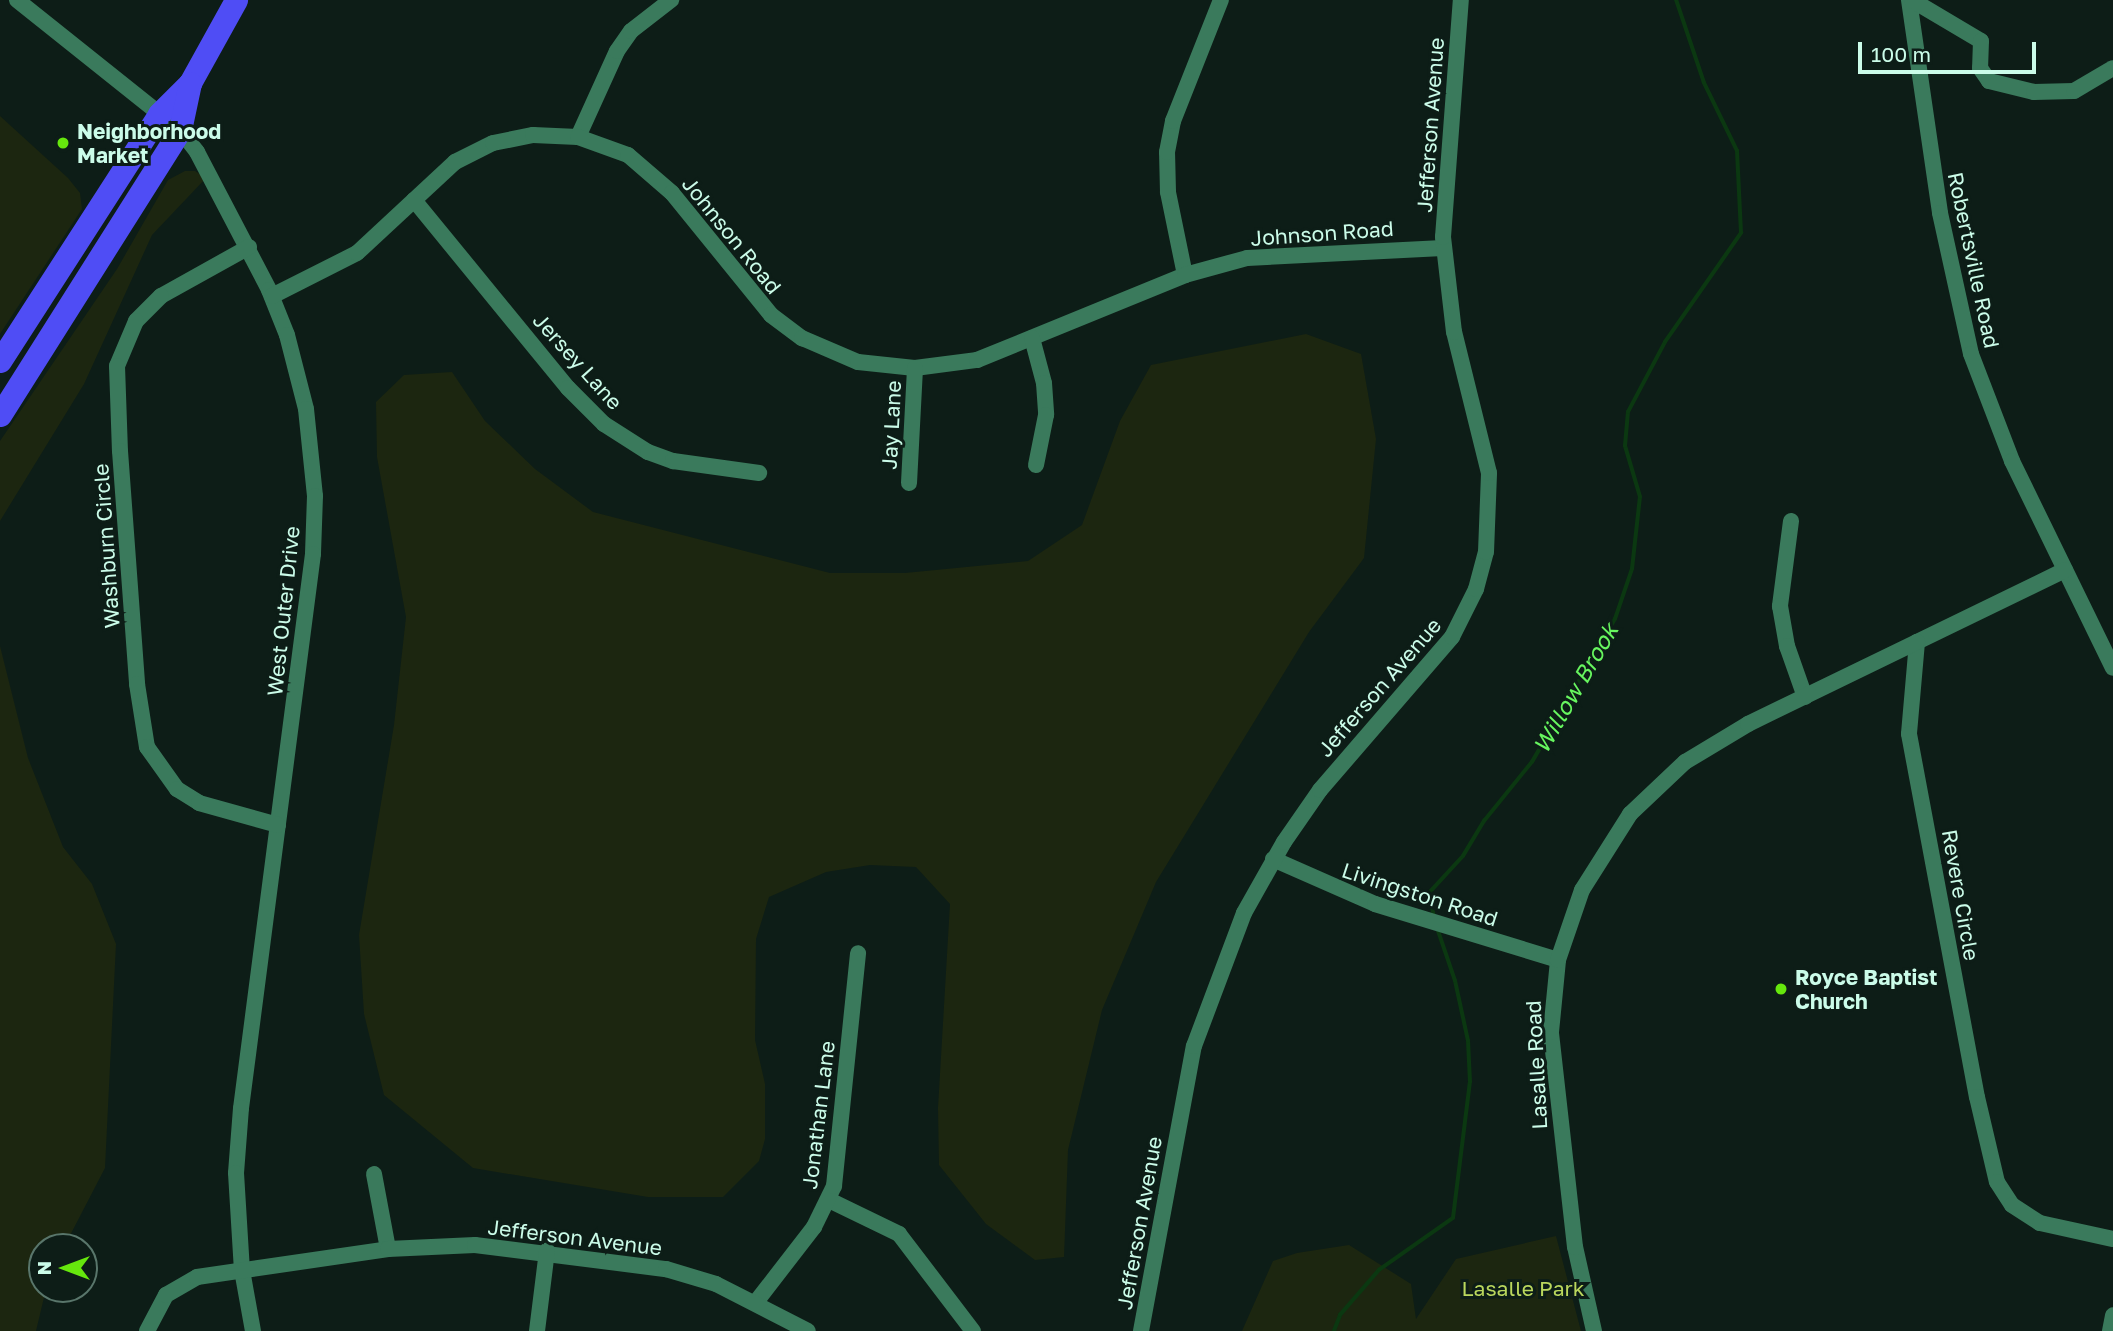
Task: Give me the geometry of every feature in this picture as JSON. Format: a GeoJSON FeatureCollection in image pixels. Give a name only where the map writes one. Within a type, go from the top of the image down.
{"type":"FeatureCollection","features":[{"type":"Feature","properties":{"kind":"highway"},"geometry":{"type":"LineString","coordinates":[[0,360],[159,114],[190,83],[236,0]]}},
{"type":"Feature","properties":{"kind":"highway"},"geometry":{"type":"LineString","coordinates":[[0,415],[180,130],[190,83]]}},
{"type":"Feature","properties":{"kind":"street","name":"West Outer Drive"},"geometry":{"type":"LineString","coordinates":[[17,0],[180,130],[210,172],[249,247],[272,296],[299,380],[315,496],[310,581],[239,1123],[237,1217],[242,1270],[253,1331]]}},
{"type":"Feature","properties":{"kind":"street"},"geometry":{"type":"LineString","coordinates":[[578,137],[617,51],[631,32],[670,0]]}},
{"type":"Feature","properties":{"kind":"street"},"geometry":{"type":"LineString","coordinates":[[1185,275],[1168,192],[1167,152],[1173,121],[1221,0]]}},
{"type":"Feature","properties":{"kind":"street","name":"Jefferson Avenue"},"geometry":{"type":"LineString","coordinates":[[1141,1331],[1194,1046],[1224,960],[1273,859],[1336,768],[1452,637],[1476,589],[1486,552],[1489,473],[1454,332],[1443,248],[1461,0]]}},
{"type":"Feature","properties":{"kind":"street"},"geometry":{"type":"LineString","coordinates":[[1910,0],[1981,41],[1980,68],[1989,81],[2034,92],[2074,91],[2113,68]]}},
{"type":"Feature","properties":{"kind":"street","name":"Robertsville Road"},"geometry":{"type":"LineString","coordinates":[[1910,0],[1940,213],[1971,354],[2012,461],[2113,668]]}},
{"type":"Feature","properties":{"kind":"street","name":"Johnson Road"},"geometry":{"type":"LineString","coordinates":[[272,296],[358,253],[454,162],[493,143],[533,135],[578,137],[628,155],[651,172],[752,296],[802,338],[858,362],[915,368],[977,360],[1185,275],[1247,258],[1292,252],[1443,248]]}},
{"type":"Feature","properties":{"kind":"street","name":"Jersey Lane"},"geometry":{"type":"LineString","coordinates":[[414,200],[568,388],[604,424],[648,452],[673,461],[758,473]]}},
{"type":"Feature","properties":{"kind":"street","name":"Washburn Circle"},"geometry":{"type":"LineString","coordinates":[[249,247],[161,296],[136,321],[117,366],[120,451],[137,684],[147,747],[177,789],[199,803],[278,825]]}},
{"type":"Feature","properties":{"kind":"street"},"geometry":{"type":"LineString","coordinates":[[1032,338],[1044,383],[1046,415],[1036,466]]}},
{"type":"Feature","properties":{"kind":"street","name":"Jay Lane"},"geometry":{"type":"LineString","coordinates":[[909,483],[915,368]]}},
{"type":"Feature","properties":{"kind":"street"},"geometry":{"type":"LineString","coordinates":[[1791,521],[1780,606],[1787,646],[1805,697]]}},
{"type":"Feature","properties":{"kind":"street"},"geometry":{"type":"LineString","coordinates":[[1917,642],[2065,570]]}},
{"type":"Feature","properties":{"kind":"street","name":"Lasalle Road"},"geometry":{"type":"LineString","coordinates":[[1594,1331],[1575,1247],[1554,1084],[1551,1032],[1558,960],[1585,884],[1639,804],[1714,742],[1917,642]]}},
{"type":"Feature","properties":{"kind":"street","name":"Revere Circle"},"geometry":{"type":"LineString","coordinates":[[1917,642],[1909,734],[1979,1109],[1997,1182],[2012,1205],[2040,1223],[2113,1239]]}},
{"type":"Feature","properties":{"kind":"street","name":"Livingston Road"},"geometry":{"type":"LineString","coordinates":[[1273,859],[1375,904],[1558,960]]}},
{"type":"Feature","properties":{"kind":"street","name":"Jonathan Lane"},"geometry":{"type":"LineString","coordinates":[[756,1301],[830,1199],[858,953]]}},
{"type":"Feature","properties":{"kind":"street"},"geometry":{"type":"LineString","coordinates":[[374,1174],[388,1249]]}},
{"type":"Feature","properties":{"kind":"street"},"geometry":{"type":"LineString","coordinates":[[830,1199],[899,1234],[973,1331]]}},
{"type":"Feature","properties":{"kind":"street","name":"Jefferson Avenue"},"geometry":{"type":"LineString","coordinates":[[147,1331],[153,1314],[174,1289],[197,1277],[388,1249],[475,1245],[547,1251],[666,1269],[756,1301],[808,1331]]}},
{"type":"Feature","properties":{"kind":"street"},"geometry":{"type":"LineString","coordinates":[[537,1331],[547,1251]]}},
{"type":"Feature","properties":{"kind":"street"},"geometry":{"type":"LineString","coordinates":[[2110,1331],[2113,1315]]}},
{"type":"Feature","properties":{"kind":"green space"},"geometry":{"type":"Polygon","coordinates":[[[0,116],[68,178],[80,193],[82,209],[0,334],[0,116]]]}},
{"type":"Feature","properties":{"kind":"green space"},"geometry":{"type":"Polygon","coordinates":[[[185,171],[195,171],[206,178],[152,235],[84,384],[0,521],[0,441],[117,269],[168,180],[185,171]]]}},
{"type":"Feature","properties":{"kind":"green space"},"geometry":{"type":"Polygon","coordinates":[[[1306,334],[1361,354],[1376,439],[1364,558],[1309,632],[1156,882],[1102,1010],[1068,1150],[1064,1257],[1035,1260],[986,1224],[939,1165],[938,1108],[950,904],[916,867],[870,865],[826,872],[769,897],[756,939],[755,1040],[765,1084],[765,1139],[759,1161],[723,1197],[648,1197],[473,1168],[384,1095],[364,1014],[359,935],[394,725],[406,617],[377,457],[376,402],[404,375],[452,372],[485,421],[535,469],[593,512],[830,573],[905,573],[1028,561],[1082,525],[1120,421],[1151,365],[1306,334]]]}},
{"type":"Feature","properties":{"kind":"green space"},"geometry":{"type":"Polygon","coordinates":[[[0,646],[28,758],[63,847],[92,884],[116,944],[105,1168],[71,1233],[28,1233],[28,1303],[43,1303],[36,1331],[0,1331],[0,646]]]}},
{"type":"Feature","properties":{"kind":"green space","name":"Lasalle Park"},"geometry":{"type":"Polygon","coordinates":[[[1556,1236],[1581,1331],[1242,1331],[1273,1261],[1297,1253],[1349,1245],[1411,1284],[1416,1319],[1456,1259],[1556,1236]]]}},
{"type":"Feature","properties":{"kind":"waterway","name":"Willow Brook"},"geometry":{"type":"LineString","coordinates":[[1434,917],[1429,893],[1463,856],[1484,821],[1532,762],[1615,619],[1632,569],[1640,497],[1625,446],[1628,412],[1665,342],[1741,233],[1737,151],[1704,83],[1676,0]]}},
{"type":"Feature","properties":{"kind":"waterway","name":"Willow Brook"},"geometry":{"type":"LineString","coordinates":[[1334,1331],[1340,1315],[1379,1270],[1453,1218],[1470,1082],[1468,1041],[1455,981],[1437,928]]}},
{"type":"Feature","properties":{"kind":"place","name":"Neighborhood Market"},"geometry":{"type":"Point","coordinates":[63,143]}},
{"type":"Feature","properties":{"kind":"place","name":"Royce Baptist Church"},"geometry":{"type":"Point","coordinates":[1781,989]}}]}
